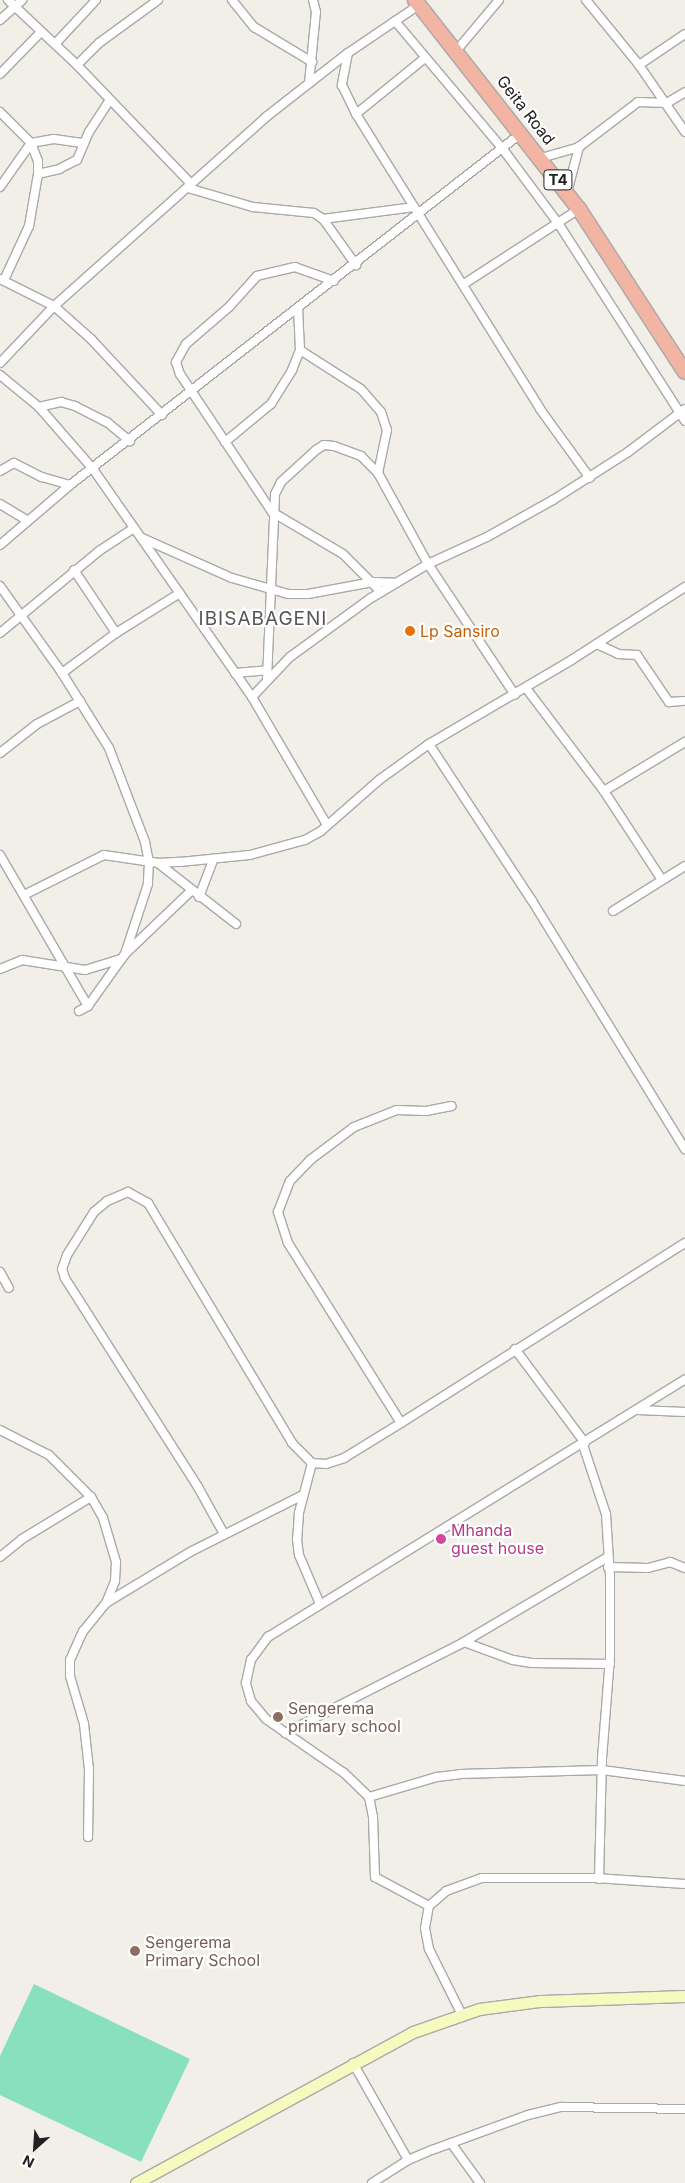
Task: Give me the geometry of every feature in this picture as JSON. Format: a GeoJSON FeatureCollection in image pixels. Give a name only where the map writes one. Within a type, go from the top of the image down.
{"type":"FeatureCollection","features":[{"type":"Feature","properties":{"kind":"highway","name":"Geita Road"},"geometry":{"type":"LineString","coordinates":[[417,3],[457,50],[579,209],[685,372]]}},
{"type":"Feature","properties":{"kind":"main road"},"geometry":{"type":"LineString","coordinates":[[136,2183],[413,2032],[479,2009],[540,2001],[685,1996]]}},
{"type":"Feature","properties":{"kind":"street"},"geometry":{"type":"LineString","coordinates":[[8,0],[77,65],[189,186],[253,206],[304,211],[323,219],[414,207]]}},
{"type":"Feature","properties":{"kind":"street"},"geometry":{"type":"LineString","coordinates":[[0,20],[16,9],[22,0]]}},
{"type":"Feature","properties":{"kind":"street"},"geometry":{"type":"LineString","coordinates":[[55,44],[96,0]]}},
{"type":"Feature","properties":{"kind":"street"},"geometry":{"type":"LineString","coordinates":[[77,65],[99,43],[158,0]]}},
{"type":"Feature","properties":{"kind":"street"},"geometry":{"type":"LineString","coordinates":[[232,0],[254,27],[312,62]]}},
{"type":"Feature","properties":{"kind":"street"},"geometry":{"type":"LineString","coordinates":[[308,83],[312,62],[316,12],[313,0]]}},
{"type":"Feature","properties":{"kind":"street"},"geometry":{"type":"LineString","coordinates":[[457,50],[499,0]]}},
{"type":"Feature","properties":{"kind":"street"},"geometry":{"type":"LineString","coordinates":[[586,0],[639,64],[685,132]]}},
{"type":"Feature","properties":{"kind":"street"},"geometry":{"type":"LineString","coordinates":[[0,363],[54,306],[308,83],[417,3]]}},
{"type":"Feature","properties":{"kind":"street"},"geometry":{"type":"LineString","coordinates":[[395,21],[502,148],[558,224],[682,411],[685,421]]}},
{"type":"Feature","properties":{"kind":"street"},"geometry":{"type":"LineString","coordinates":[[0,74],[41,32]]}},
{"type":"Feature","properties":{"kind":"street"},"geometry":{"type":"LineString","coordinates":[[639,64],[685,34]]}},
{"type":"Feature","properties":{"kind":"street"},"geometry":{"type":"LineString","coordinates":[[348,53],[342,85],[356,114],[540,408],[590,478]]}},
{"type":"Feature","properties":{"kind":"street"},"geometry":{"type":"LineString","coordinates":[[356,114],[425,58]]}},
{"type":"Feature","properties":{"kind":"street"},"geometry":{"type":"LineString","coordinates":[[541,158],[579,147],[638,102],[667,103],[685,92]]}},
{"type":"Feature","properties":{"kind":"street"},"geometry":{"type":"LineString","coordinates":[[38,174],[71,164],[110,100]]}},
{"type":"Feature","properties":{"kind":"street"},"geometry":{"type":"LineString","coordinates":[[104,110],[118,109]]}},
{"type":"Feature","properties":{"kind":"street"},"geometry":{"type":"LineString","coordinates":[[0,112],[31,143],[38,161],[38,174],[29,226],[2,280],[54,306],[91,340],[162,415]]}},
{"type":"Feature","properties":{"kind":"street"},"geometry":{"type":"LineString","coordinates":[[0,545],[70,485],[130,441],[298,308],[356,265],[520,134]]}},
{"type":"Feature","properties":{"kind":"street"},"geometry":{"type":"LineString","coordinates":[[0,187],[31,143],[54,139],[84,143]]}},
{"type":"Feature","properties":{"kind":"street"},"geometry":{"type":"LineString","coordinates":[[568,194],[579,147]]}},
{"type":"Feature","properties":{"kind":"street"},"geometry":{"type":"LineString","coordinates":[[464,284],[579,209]]}},
{"type":"Feature","properties":{"kind":"street"},"geometry":{"type":"LineString","coordinates":[[323,219],[356,265]]}},
{"type":"Feature","properties":{"kind":"street"},"geometry":{"type":"LineString","coordinates":[[334,281],[294,267],[257,276],[178,354],[180,374],[272,512],[343,554],[381,592]]}},
{"type":"Feature","properties":{"kind":"street"},"geometry":{"type":"LineString","coordinates":[[225,442],[271,404],[292,370],[300,350],[298,308]]}},
{"type":"Feature","properties":{"kind":"street"},"geometry":{"type":"LineString","coordinates":[[300,350],[361,389],[381,412],[387,430],[378,473]]}},
{"type":"Feature","properties":{"kind":"street"},"geometry":{"type":"LineString","coordinates":[[0,375],[38,407],[93,469],[252,698],[327,825]]}},
{"type":"Feature","properties":{"kind":"street"},"geometry":{"type":"LineString","coordinates":[[38,407],[61,402],[75,406],[107,422],[130,441]]}},
{"type":"Feature","properties":{"kind":"street"},"geometry":{"type":"LineString","coordinates":[[252,698],[267,675],[381,592],[428,564],[486,537],[590,478],[682,411]]}},
{"type":"Feature","properties":{"kind":"street"},"geometry":{"type":"LineString","coordinates":[[267,675],[272,512],[281,482],[324,445],[349,450],[361,456],[378,473],[428,564],[515,695]]}},
{"type":"Feature","properties":{"kind":"street"},"geometry":{"type":"LineString","coordinates":[[0,472],[14,463],[42,477],[70,485]]}},
{"type":"Feature","properties":{"kind":"street"},"geometry":{"type":"LineString","coordinates":[[0,504],[27,520]]}},
{"type":"Feature","properties":{"kind":"street"},"geometry":{"type":"LineString","coordinates":[[0,633],[74,570],[134,528]]}},
{"type":"Feature","properties":{"kind":"street"},"geometry":{"type":"LineString","coordinates":[[142,538],[232,578],[269,590],[308,594],[373,582],[396,583]]}},
{"type":"Feature","properties":{"kind":"street"},"geometry":{"type":"LineString","coordinates":[[74,570],[116,633]]}},
{"type":"Feature","properties":{"kind":"street"},"geometry":{"type":"LineString","coordinates":[[0,586],[62,673],[109,748],[137,819],[149,862],[148,884],[123,956]]}},
{"type":"Feature","properties":{"kind":"street"},"geometry":{"type":"LineString","coordinates":[[24,895],[104,855],[158,863],[213,860],[283,847],[305,840],[327,825],[379,780],[429,744],[515,695],[685,587]]}},
{"type":"Feature","properties":{"kind":"street"},"geometry":{"type":"LineString","coordinates":[[62,673],[116,633],[180,593]]}},
{"type":"Feature","properties":{"kind":"street"},"geometry":{"type":"LineString","coordinates":[[596,644],[618,654],[637,655],[670,702],[685,701]]}},
{"type":"Feature","properties":{"kind":"street"},"geometry":{"type":"LineString","coordinates":[[235,673],[267,675]]}},
{"type":"Feature","properties":{"kind":"street"},"geometry":{"type":"LineString","coordinates":[[526,688],[604,791],[662,880]]}},
{"type":"Feature","properties":{"kind":"street"},"geometry":{"type":"LineString","coordinates":[[0,753],[37,724],[80,701]]}},
{"type":"Feature","properties":{"kind":"street"},"geometry":{"type":"LineString","coordinates":[[604,791],[685,742]]}},
{"type":"Feature","properties":{"kind":"street"},"geometry":{"type":"LineString","coordinates":[[429,744],[531,899],[685,1149]]}},
{"type":"Feature","properties":{"kind":"street"},"geometry":{"type":"LineString","coordinates":[[0,855],[3,866],[24,895],[67,966],[88,1006]]}},
{"type":"Feature","properties":{"kind":"street"},"geometry":{"type":"LineString","coordinates":[[200,896],[213,860]]}},
{"type":"Feature","properties":{"kind":"street"},"geometry":{"type":"LineString","coordinates":[[158,863],[236,924]]}},
{"type":"Feature","properties":{"kind":"street"},"geometry":{"type":"LineString","coordinates":[[613,911],[685,866]]}},
{"type":"Feature","properties":{"kind":"street"},"geometry":{"type":"LineString","coordinates":[[79,1011],[88,1006],[123,956],[191,890]]}},
{"type":"Feature","properties":{"kind":"street"},"geometry":{"type":"LineString","coordinates":[[0,969],[22,960],[85,970],[123,956]]}},
{"type":"Feature","properties":{"kind":"street"},"geometry":{"type":"LineString","coordinates":[[401,1423],[288,1243],[278,1212],[290,1181],[310,1160],[354,1127],[397,1110],[426,1112],[452,1106]]}},
{"type":"Feature","properties":{"kind":"street"},"geometry":{"type":"LineString","coordinates":[[224,1534],[198,1486],[65,1278],[62,1269],[67,1255],[94,1212],[108,1201],[128,1192],[148,1203],[292,1443],[312,1463],[326,1464],[344,1458],[685,1243]]}},
{"type":"Feature","properties":{"kind":"street"},"geometry":{"type":"LineString","coordinates":[[0,1272],[9,1288]]}},
{"type":"Feature","properties":{"kind":"street"},"geometry":{"type":"LineString","coordinates":[[515,1349],[584,1444],[606,1514],[610,1664],[602,1770],[599,1878]]}},
{"type":"Feature","properties":{"kind":"street"},"geometry":{"type":"LineString","coordinates":[[429,1906],[375,1877],[373,1817],[369,1797],[344,1773],[266,1719],[251,1701],[246,1683],[248,1668],[256,1649],[268,1637],[320,1604],[584,1444],[685,1379]]}},
{"type":"Feature","properties":{"kind":"street"},"geometry":{"type":"LineString","coordinates":[[638,1410],[685,1412]]}},
{"type":"Feature","properties":{"kind":"street"},"geometry":{"type":"LineString","coordinates":[[0,1430],[49,1455],[91,1497],[103,1518],[116,1562],[115,1581],[106,1603],[83,1631],[70,1660],[70,1676],[84,1724],[89,1769],[88,1837]]}},
{"type":"Feature","properties":{"kind":"street"},"geometry":{"type":"LineString","coordinates":[[312,1463],[297,1525],[299,1555],[320,1604]]}},
{"type":"Feature","properties":{"kind":"street"},"geometry":{"type":"LineString","coordinates":[[106,1603],[224,1534],[303,1495]]}},
{"type":"Feature","properties":{"kind":"street"},"geometry":{"type":"LineString","coordinates":[[0,1557],[22,1539],[91,1497]]}},
{"type":"Feature","properties":{"kind":"street"},"geometry":{"type":"LineString","coordinates":[[285,1733],[464,1642],[608,1557]]}},
{"type":"Feature","properties":{"kind":"street"},"geometry":{"type":"LineString","coordinates":[[608,1567],[648,1568],[670,1562],[685,1568]]}},
{"type":"Feature","properties":{"kind":"street"},"geometry":{"type":"LineString","coordinates":[[464,1642],[513,1660],[532,1663],[610,1664]]}},
{"type":"Feature","properties":{"kind":"street"},"geometry":{"type":"LineString","coordinates":[[369,1797],[437,1777],[602,1770],[685,1781]]}},
{"type":"Feature","properties":{"kind":"street"},"geometry":{"type":"LineString","coordinates":[[462,2015],[429,1949],[425,1928],[429,1906],[446,1891],[482,1878],[599,1878],[685,1884]]}},
{"type":"Feature","properties":{"kind":"street"},"geometry":{"type":"LineString","coordinates":[[353,2063],[408,2160]]}},
{"type":"Feature","properties":{"kind":"street"},"geometry":{"type":"LineString","coordinates":[[372,2183],[408,2160],[451,2143],[561,2107],[685,2109]]}},
{"type":"Feature","properties":{"kind":"street"},"geometry":{"type":"LineString","coordinates":[[451,2143],[480,2183]]}},
{"type":"Feature","properties":{"kind":"green space"},"geometry":{"type":"Polygon","coordinates":[[[34,1984],[190,2059],[141,2162],[0,2095],[0,2056],[34,1984]]]}},
{"type":"Feature","properties":{"kind":"place","name":"Lp Sansiro"},"geometry":{"type":"Point","coordinates":[410,631]}},
{"type":"Feature","properties":{"kind":"place","name":"Mhanda guest house"},"geometry":{"type":"Point","coordinates":[441,1539]}},
{"type":"Feature","properties":{"kind":"place","name":"Sengerema primary school"},"geometry":{"type":"Point","coordinates":[278,1717]}},
{"type":"Feature","properties":{"kind":"place","name":"Sengerema Primary School"},"geometry":{"type":"Point","coordinates":[135,1951]}},
{"type":"Feature","properties":{"kind":"district","name":"IBISABAGENI"},"geometry":{"type":"Point","coordinates":[263,619]}}]}
